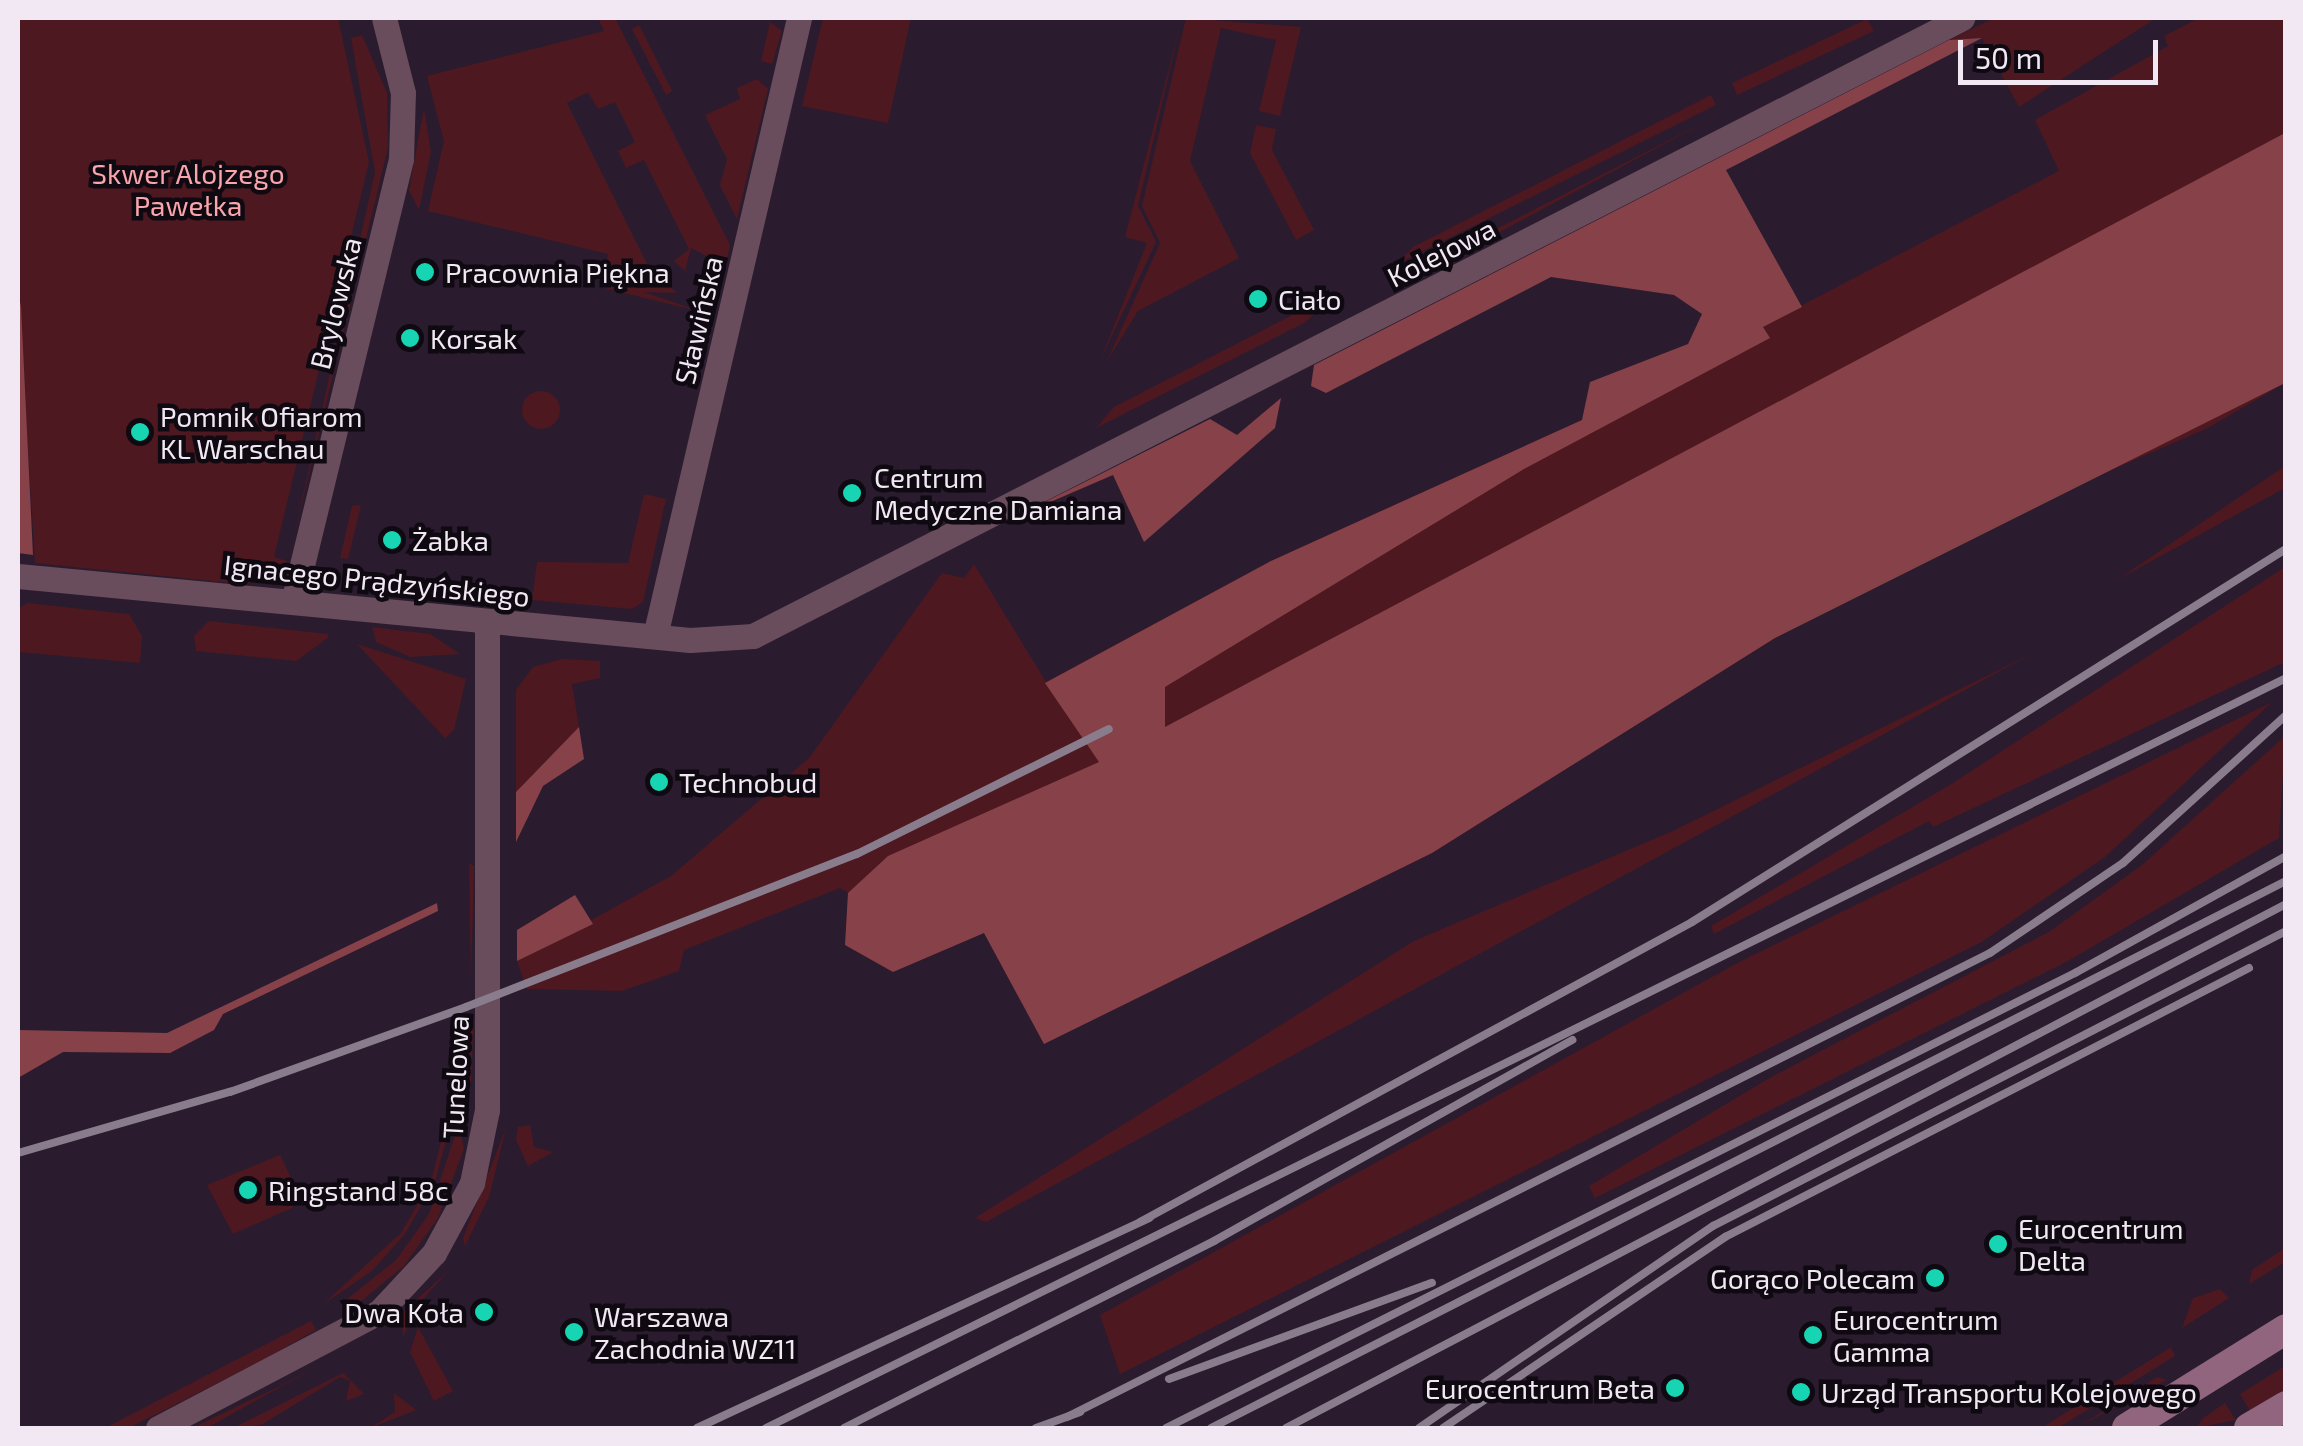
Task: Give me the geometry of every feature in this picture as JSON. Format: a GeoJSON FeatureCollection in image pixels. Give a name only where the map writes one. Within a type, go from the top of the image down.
{"type":"FeatureCollection","features":[{"type":"Feature","properties":{"kind":"main road"},"geometry":{"type":"LineString","coordinates":[[2127,1428],[2286,1329]]}},
{"type":"Feature","properties":{"kind":"main road"},"geometry":{"type":"LineString","coordinates":[[2249,1428],[2286,1406]]}},
{"type":"Feature","properties":{"kind":"street","name":"Brylowska"},"geometry":{"type":"LineString","coordinates":[[293,602],[400,159],[402,93],[384,18]]}},
{"type":"Feature","properties":{"kind":"street","name":"Sławińska"},"geometry":{"type":"LineString","coordinates":[[655,636],[799,18]]}},
{"type":"Feature","properties":{"kind":"street","name":"Kolejowa"},"geometry":{"type":"LineString","coordinates":[[731,640],[776,628],[1962,18]]}},
{"type":"Feature","properties":{"kind":"street","name":"Ignacego Prądzyńskiego"},"geometry":{"type":"LineString","coordinates":[[18,576],[487,622],[731,640]]}},
{"type":"Feature","properties":{"kind":"street","name":"Tunelowa"},"geometry":{"type":"LineString","coordinates":[[158,1428],[378,1312],[434,1252],[472,1184],[487,1095],[487,622]]}},
{"type":"Feature","properties":{"kind":"green space","name":"Skwer Alojzego Pawełka"},"geometry":{"type":"Polygon","coordinates":[[[18,18],[338,18],[369,162],[274,557],[287,561],[276,578],[243,584],[35,563],[18,290],[18,18]]]}},
{"type":"Feature","properties":{"kind":"green space"},"geometry":{"type":"Polygon","coordinates":[[[598,18],[615,18],[730,245],[726,266],[691,248],[685,271],[674,261],[689,249],[644,160],[626,168],[618,151],[635,142],[615,102],[598,109],[588,92],[567,103],[650,270],[677,293],[644,292],[702,312],[600,287],[608,254],[428,211],[444,141],[427,76],[604,31],[598,18]]]}},
{"type":"Feature","properties":{"kind":"green space"},"geometry":{"type":"Polygon","coordinates":[[[823,18],[911,18],[888,123],[802,106],[823,18]]]}},
{"type":"Feature","properties":{"kind":"green space"},"geometry":{"type":"Polygon","coordinates":[[[1182,18],[1138,206],[1156,242],[1100,361],[1147,243],[1125,237],[1182,18]]]}},
{"type":"Feature","properties":{"kind":"green space"},"geometry":{"type":"Polygon","coordinates":[[[1186,18],[1301,27],[1280,116],[1259,111],[1276,40],[1221,28],[1190,161],[1239,258],[1138,311],[1107,361],[1160,243],[1142,206],[1186,18]]]}},
{"type":"Feature","properties":{"kind":"green space"},"geometry":{"type":"Polygon","coordinates":[[[1994,18],[2156,18],[2019,107],[1982,38],[1949,40],[1994,18]]]}},
{"type":"Feature","properties":{"kind":"green space"},"geometry":{"type":"Polygon","coordinates":[[[2199,18],[2285,18],[2285,383],[2208,428],[2003,517],[1775,638],[1432,853],[1044,1044],[984,933],[893,972],[845,945],[848,893],[840,888],[684,950],[679,971],[622,991],[527,989],[517,961],[671,876],[809,758],[942,573],[964,578],[974,564],[1046,682],[1271,561],[1582,420],[2059,171],[2035,120],[2168,46],[2164,36],[2199,18]]]}},
{"type":"Feature","properties":{"kind":"green space"},"geometry":{"type":"Polygon","coordinates":[[[1867,19],[1874,31],[1737,95],[1732,83],[1867,19]]]}},
{"type":"Feature","properties":{"kind":"green space"},"geometry":{"type":"Polygon","coordinates":[[[770,22],[782,31],[772,64],[761,61],[770,22]]]}},
{"type":"Feature","properties":{"kind":"green space"},"geometry":{"type":"Polygon","coordinates":[[[639,25],[672,91],[666,95],[632,29],[639,25]]]}},
{"type":"Feature","properties":{"kind":"green space"},"geometry":{"type":"Polygon","coordinates":[[[362,35],[387,93],[388,148],[292,544],[375,172],[351,38],[362,35]]]}},
{"type":"Feature","properties":{"kind":"green space"},"geometry":{"type":"Polygon","coordinates":[[[757,79],[768,89],[737,219],[720,185],[727,159],[705,115],[740,99],[737,88],[757,79]]]}},
{"type":"Feature","properties":{"kind":"green space"},"geometry":{"type":"Polygon","coordinates":[[[1711,95],[1716,105],[1397,264],[1413,247],[1711,95]]]}},
{"type":"Feature","properties":{"kind":"green space"},"geometry":{"type":"Polygon","coordinates":[[[424,108],[431,152],[419,210],[409,190],[424,108]]]}},
{"type":"Feature","properties":{"kind":"green space"},"geometry":{"type":"Polygon","coordinates":[[[1720,114],[1399,286],[1387,280],[1426,265],[1720,114]]]}},
{"type":"Feature","properties":{"kind":"green space"},"geometry":{"type":"Polygon","coordinates":[[[1256,125],[1276,129],[1272,150],[1314,230],[1296,240],[1250,153],[1256,125]]]}},
{"type":"Feature","properties":{"kind":"green space"},"geometry":{"type":"Polygon","coordinates":[[[1343,289],[1304,323],[1096,428],[1114,407],[1343,289]]]}},
{"type":"Feature","properties":{"kind":"green space"},"geometry":{"type":"Polygon","coordinates":[[[541,391],[555,396],[560,410],[555,424],[541,429],[527,424],[522,410],[527,396],[541,391]]]}},
{"type":"Feature","properties":{"kind":"green space"},"geometry":{"type":"Polygon","coordinates":[[[2285,466],[2285,488],[2117,580],[2285,466]]]}},
{"type":"Feature","properties":{"kind":"green space"},"geometry":{"type":"Polygon","coordinates":[[[644,494],[666,499],[643,602],[632,609],[532,600],[537,562],[628,563],[644,494]]]}},
{"type":"Feature","properties":{"kind":"green space"},"geometry":{"type":"Polygon","coordinates":[[[361,505],[348,559],[340,558],[352,506],[361,505]]]}},
{"type":"Feature","properties":{"kind":"green space"},"geometry":{"type":"Polygon","coordinates":[[[2285,567],[2285,662],[1933,827],[1929,821],[1714,934],[1711,926],[1953,783],[2285,567]]]}},
{"type":"Feature","properties":{"kind":"green space"},"geometry":{"type":"Polygon","coordinates":[[[349,573],[441,582],[442,590],[352,583],[349,573]]]}},
{"type":"Feature","properties":{"kind":"green space"},"geometry":{"type":"Polygon","coordinates":[[[461,584],[517,589],[518,597],[460,593],[461,584]]]}},
{"type":"Feature","properties":{"kind":"green space"},"geometry":{"type":"Polygon","coordinates":[[[27,603],[129,614],[142,636],[140,663],[18,652],[18,609],[27,603]]]}},
{"type":"Feature","properties":{"kind":"green space"},"geometry":{"type":"Polygon","coordinates":[[[209,621],[328,634],[328,638],[296,661],[196,651],[194,636],[209,621]]]}},
{"type":"Feature","properties":{"kind":"green space"},"geometry":{"type":"Polygon","coordinates":[[[372,627],[430,634],[460,654],[410,657],[376,642],[372,627]]]}},
{"type":"Feature","properties":{"kind":"green space"},"geometry":{"type":"Polygon","coordinates":[[[357,644],[466,679],[454,730],[445,738],[357,644]]]}},
{"type":"Feature","properties":{"kind":"green space"},"geometry":{"type":"Polygon","coordinates":[[[2035,652],[986,1222],[975,1218],[1414,941],[1675,830],[2035,652]]]}},
{"type":"Feature","properties":{"kind":"green space"},"geometry":{"type":"Polygon","coordinates":[[[562,659],[600,661],[600,678],[572,684],[579,727],[516,792],[516,690],[533,667],[562,659]]]}},
{"type":"Feature","properties":{"kind":"green space"},"geometry":{"type":"Polygon","coordinates":[[[2272,702],[2105,857],[1983,941],[1120,1374],[1100,1315],[1741,961],[2272,702]]]}},
{"type":"Feature","properties":{"kind":"green space"},"geometry":{"type":"Polygon","coordinates":[[[2285,736],[2279,838],[2068,961],[1595,1198],[1589,1186],[1773,1076],[2049,932],[2142,865],[2285,736]]]}},
{"type":"Feature","properties":{"kind":"green space"},"geometry":{"type":"Polygon","coordinates":[[[469,863],[474,866],[471,980],[469,863]]]}},
{"type":"Feature","properties":{"kind":"green space"},"geometry":{"type":"Polygon","coordinates":[[[474,1009],[471,1082],[461,1096],[461,1068],[474,1009]]]}},
{"type":"Feature","properties":{"kind":"green space"},"geometry":{"type":"Polygon","coordinates":[[[447,1118],[450,1127],[435,1181],[405,1234],[372,1271],[322,1305],[401,1233],[431,1182],[447,1118]]]}},
{"type":"Feature","properties":{"kind":"green space"},"geometry":{"type":"Polygon","coordinates":[[[459,1123],[464,1149],[438,1218],[404,1266],[343,1316],[341,1304],[396,1260],[429,1214],[459,1123]]]}},
{"type":"Feature","properties":{"kind":"green space"},"geometry":{"type":"Polygon","coordinates":[[[530,1125],[534,1147],[553,1152],[528,1166],[516,1140],[518,1127],[530,1125]]]}},
{"type":"Feature","properties":{"kind":"green space"},"geometry":{"type":"Polygon","coordinates":[[[506,1128],[489,1197],[465,1246],[463,1238],[506,1128]]]}},
{"type":"Feature","properties":{"kind":"green space"},"geometry":{"type":"Polygon","coordinates":[[[280,1155],[299,1194],[292,1208],[233,1234],[207,1185],[280,1155]]]}},
{"type":"Feature","properties":{"kind":"green space"},"geometry":{"type":"Polygon","coordinates":[[[2285,1248],[2285,1262],[2249,1284],[2252,1270],[2285,1248]]]}},
{"type":"Feature","properties":{"kind":"green space"},"geometry":{"type":"Polygon","coordinates":[[[448,1271],[417,1306],[403,1337],[402,1313],[448,1271]]]}},
{"type":"Feature","properties":{"kind":"green space"},"geometry":{"type":"Polygon","coordinates":[[[2220,1289],[2229,1298],[2182,1328],[2193,1298],[2220,1289]]]}},
{"type":"Feature","properties":{"kind":"green space"},"geometry":{"type":"Polygon","coordinates":[[[311,1321],[316,1330],[261,1361],[129,1428],[105,1428],[311,1321]]]}},
{"type":"Feature","properties":{"kind":"green space"},"geometry":{"type":"Polygon","coordinates":[[[418,1327],[453,1391],[434,1401],[410,1352],[418,1327]]]}},
{"type":"Feature","properties":{"kind":"green space"},"geometry":{"type":"Polygon","coordinates":[[[2171,1347],[2175,1356],[2058,1428],[2041,1428],[2171,1347]]]}},
{"type":"Feature","properties":{"kind":"green space"},"geometry":{"type":"Polygon","coordinates":[[[332,1358],[207,1428],[192,1428],[280,1386],[332,1358]]]}},
{"type":"Feature","properties":{"kind":"green space"},"geometry":{"type":"Polygon","coordinates":[[[2285,1366],[2285,1389],[2250,1411],[2240,1394],[2285,1366]]]}},
{"type":"Feature","properties":{"kind":"green space"},"geometry":{"type":"Polygon","coordinates":[[[343,1373],[364,1394],[346,1401],[350,1381],[340,1377],[261,1425],[233,1428],[343,1373]]]}},
{"type":"Feature","properties":{"kind":"green space"},"geometry":{"type":"Polygon","coordinates":[[[2157,1377],[2167,1380],[2078,1427],[2157,1377]]]}},
{"type":"Feature","properties":{"kind":"green space"},"geometry":{"type":"Polygon","coordinates":[[[394,1393],[416,1410],[370,1428],[395,1412],[394,1393]]]}},
{"type":"Feature","properties":{"kind":"green space"},"geometry":{"type":"Polygon","coordinates":[[[2225,1403],[2236,1420],[2196,1428],[2203,1418],[2225,1403]]]}},
{"type":"Feature","properties":{"kind":"shaded area"},"geometry":{"type":"Polygon","coordinates":[[[1982,38],[1726,170],[1802,307],[1763,327],[1770,338],[1524,469],[1165,687],[1165,727],[2285,133],[2285,383],[1775,638],[1432,853],[1044,1044],[984,933],[893,972],[845,945],[848,893],[888,856],[1099,762],[1045,683],[1271,561],[1582,420],[1590,382],[1688,344],[1702,314],[1674,295],[1551,277],[1326,393],[1311,386],[1314,365],[1949,40],[1982,38]]]}},
{"type":"Feature","properties":{"kind":"shaded area"},"geometry":{"type":"Polygon","coordinates":[[[18,291],[21,307],[33,555],[18,553],[18,291]]]}},
{"type":"Feature","properties":{"kind":"shaded area"},"geometry":{"type":"Polygon","coordinates":[[[1281,398],[1275,428],[1144,542],[1113,475],[1011,519],[1210,419],[1237,435],[1281,398]]]}},
{"type":"Feature","properties":{"kind":"shaded area"},"geometry":{"type":"Polygon","coordinates":[[[579,727],[584,759],[543,786],[516,842],[516,792],[579,727]]]}},
{"type":"Feature","properties":{"kind":"shaded area"},"geometry":{"type":"Polygon","coordinates":[[[575,895],[593,924],[517,961],[517,930],[575,895]]]}},
{"type":"Feature","properties":{"kind":"shaded area"},"geometry":{"type":"Polygon","coordinates":[[[437,903],[438,911],[223,1014],[214,1030],[170,1053],[63,1052],[18,1078],[18,1030],[167,1033],[437,903]]]}},
{"type":"Feature","properties":{"kind":"railway"},"geometry":{"type":"LineString","coordinates":[[1140,1222],[1692,922],[2286,549]]}},
{"type":"Feature","properties":{"kind":"railway"},"geometry":{"type":"LineString","coordinates":[[766,1428],[2286,678]]}},
{"type":"Feature","properties":{"kind":"railway"},"geometry":{"type":"LineString","coordinates":[[1067,1417],[1990,953],[2123,863],[2286,715]]}},
{"type":"Feature","properties":{"kind":"railway"},"geometry":{"type":"LineString","coordinates":[[18,1153],[230,1092],[466,1007],[857,854],[1109,729]]}},
{"type":"Feature","properties":{"kind":"railway"},"geometry":{"type":"LineString","coordinates":[[1166,1428],[2075,973],[2286,856]]}},
{"type":"Feature","properties":{"kind":"railway"},"geometry":{"type":"LineString","coordinates":[[1211,1428],[2286,881]]}},
{"type":"Feature","properties":{"kind":"railway"},"geometry":{"type":"LineString","coordinates":[[1286,1428],[2286,904]]}},
{"type":"Feature","properties":{"kind":"railway"},"geometry":{"type":"LineString","coordinates":[[1419,1428],[1713,1226],[2286,931]]}},
{"type":"Feature","properties":{"kind":"railway"},"geometry":{"type":"LineString","coordinates":[[1443,1428],[1725,1237],[2249,968]]}},
{"type":"Feature","properties":{"kind":"railway"},"geometry":{"type":"LineString","coordinates":[[844,1428],[1214,1241],[1572,1040]]}},
{"type":"Feature","properties":{"kind":"railway"},"geometry":{"type":"LineString","coordinates":[[697,1428],[1150,1218]]}},
{"type":"Feature","properties":{"kind":"railway"},"geometry":{"type":"LineString","coordinates":[[1169,1379],[1432,1283]]}},
{"type":"Feature","properties":{"kind":"railway"},"geometry":{"type":"LineString","coordinates":[[1036,1428],[1080,1412]]}},
{"type":"Feature","properties":{"kind":"place","name":"Pracownia Piękna"},"geometry":{"type":"Point","coordinates":[425,272]}},
{"type":"Feature","properties":{"kind":"place","name":"Ciało"},"geometry":{"type":"Point","coordinates":[1258,299]}},
{"type":"Feature","properties":{"kind":"place","name":"Korsak"},"geometry":{"type":"Point","coordinates":[410,338]}},
{"type":"Feature","properties":{"kind":"place","name":"Pomnik Ofiarom KL Warschau"},"geometry":{"type":"Point","coordinates":[140,432]}},
{"type":"Feature","properties":{"kind":"place","name":"Centrum Medyczne Damiana"},"geometry":{"type":"Point","coordinates":[852,493]}},
{"type":"Feature","properties":{"kind":"place","name":"Żabka"},"geometry":{"type":"Point","coordinates":[392,540]}},
{"type":"Feature","properties":{"kind":"place","name":"Technobud"},"geometry":{"type":"Point","coordinates":[659,782]}},
{"type":"Feature","properties":{"kind":"place","name":"Ringstand 58c"},"geometry":{"type":"Point","coordinates":[248,1190]}},
{"type":"Feature","properties":{"kind":"place","name":"Eurocentrum Delta"},"geometry":{"type":"Point","coordinates":[1998,1244]}},
{"type":"Feature","properties":{"kind":"place","name":"Gorąco Polecam"},"geometry":{"type":"Point","coordinates":[1935,1278]}},
{"type":"Feature","properties":{"kind":"place","name":"Dwa Koła"},"geometry":{"type":"Point","coordinates":[484,1312]}},
{"type":"Feature","properties":{"kind":"place","name":"Warszawa Zachodnia WZ11"},"geometry":{"type":"Point","coordinates":[574,1332]}},
{"type":"Feature","properties":{"kind":"place","name":"Eurocentrum Gamma"},"geometry":{"type":"Point","coordinates":[1813,1335]}},
{"type":"Feature","properties":{"kind":"place","name":"Eurocentrum Beta"},"geometry":{"type":"Point","coordinates":[1675,1388]}},
{"type":"Feature","properties":{"kind":"place","name":"Urząd Transportu Kolejowego"},"geometry":{"type":"Point","coordinates":[1801,1392]}}]}
